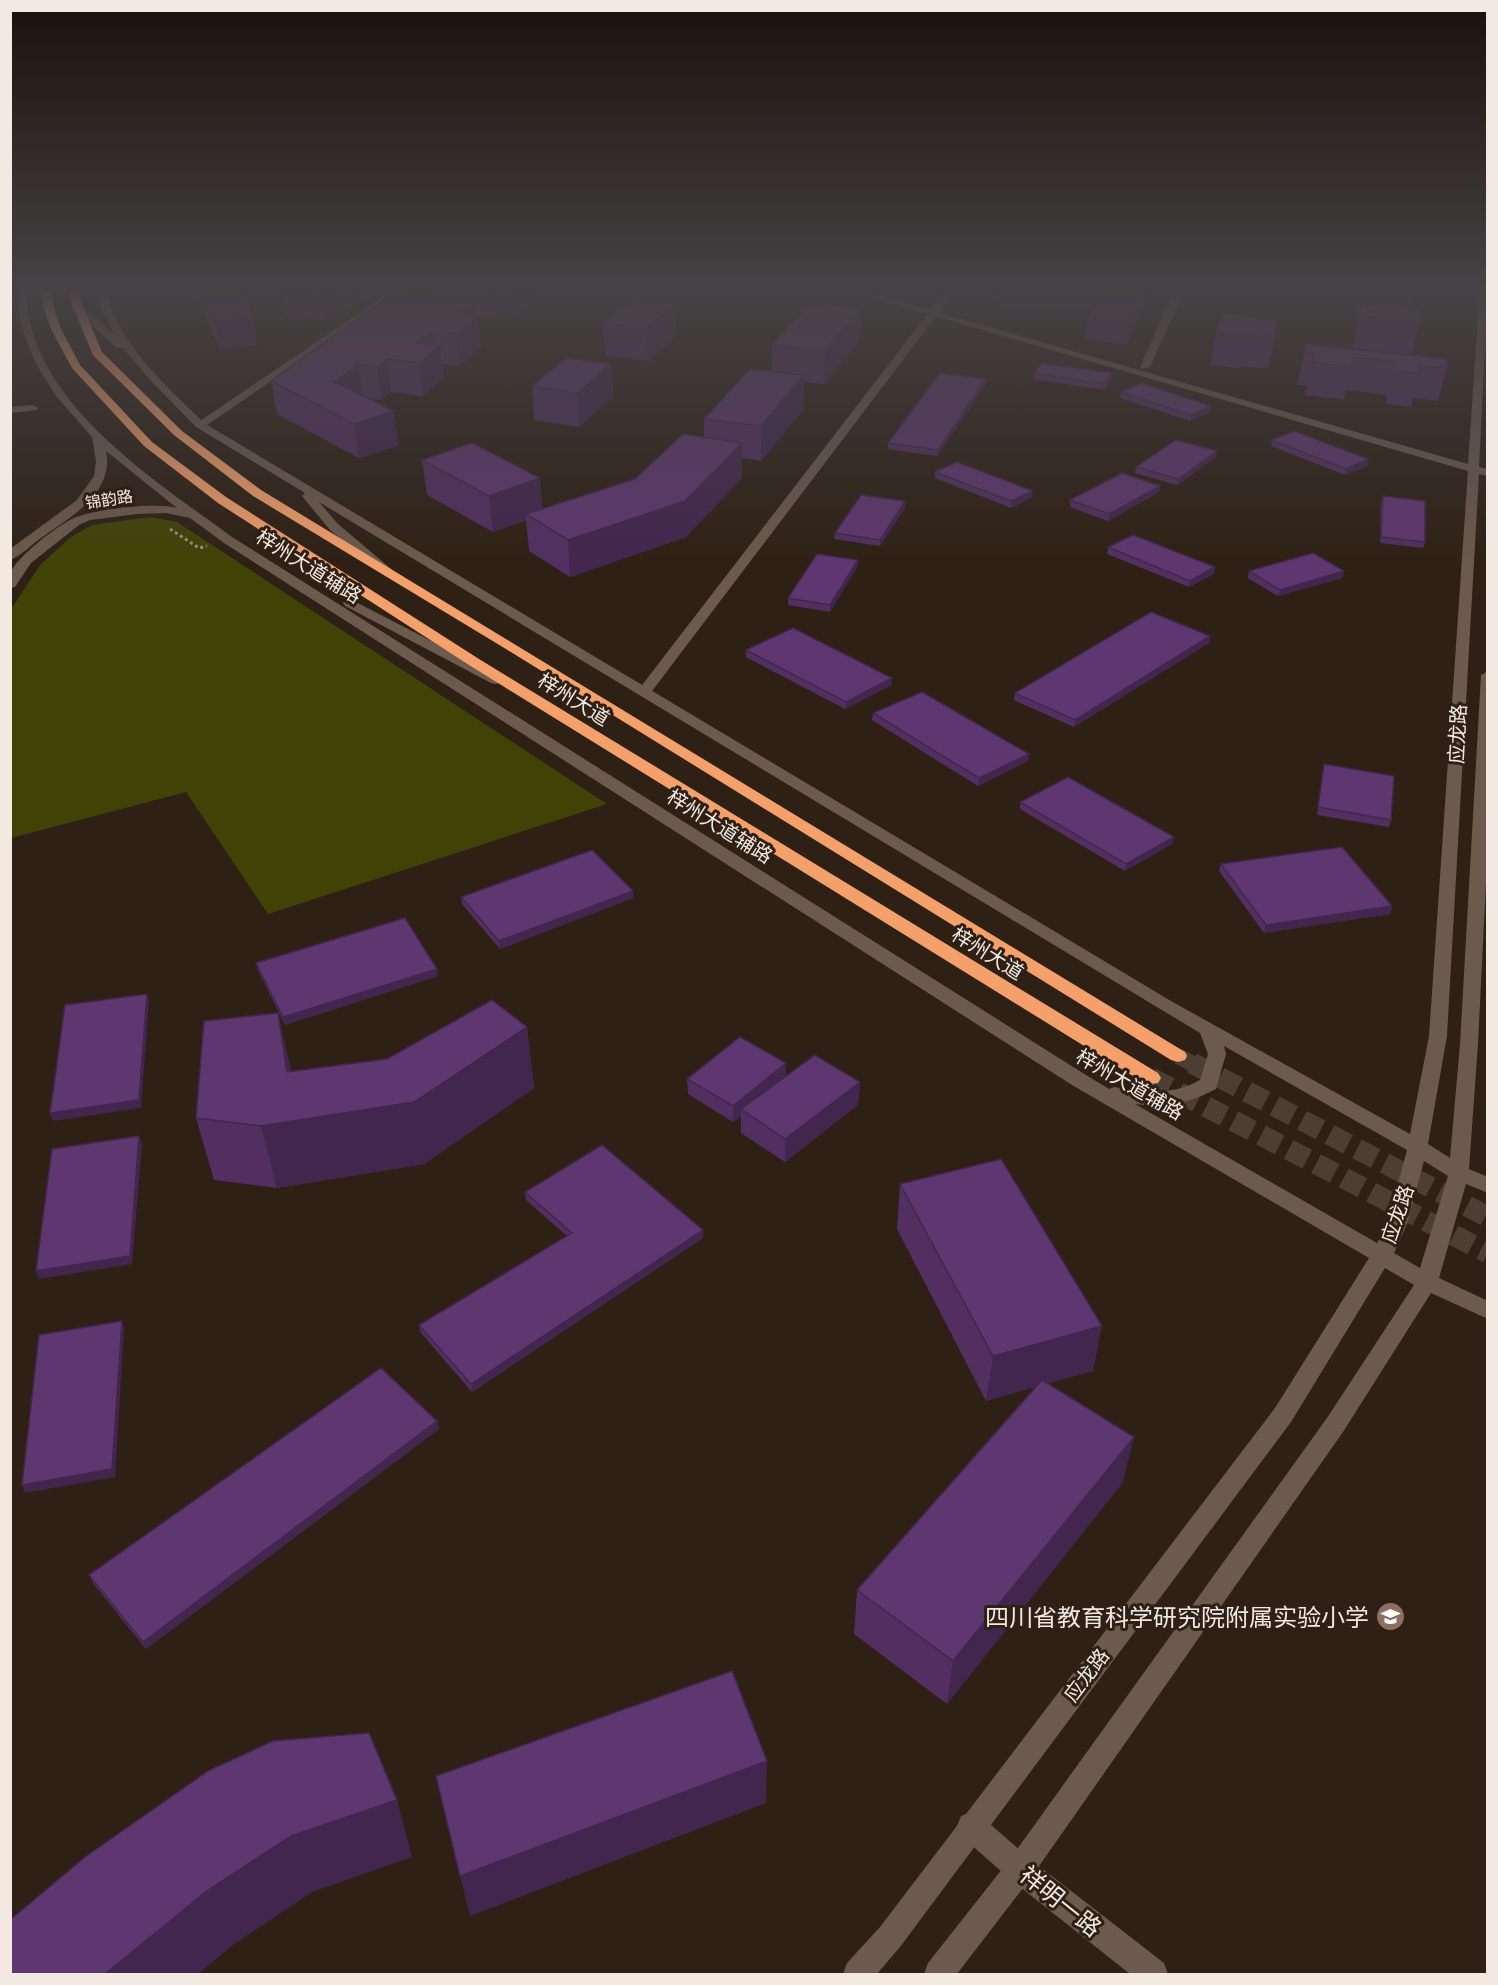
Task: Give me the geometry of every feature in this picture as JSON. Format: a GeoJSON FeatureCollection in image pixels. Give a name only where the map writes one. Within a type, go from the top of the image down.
{"type":"FeatureCollection","features":[{"type":"Feature","properties":{"kind":"highway","name":"梓州大道"},"geometry":{"type":"LineString","coordinates":[[88,379],[148,444],[222,500],[322,566],[1151,1078]]}},
{"type":"Feature","properties":{"kind":"highway","name":"梓州大道"},"geometry":{"type":"LineString","coordinates":[[123,379],[178,433],[257,493],[1178,1056]]}},
{"type":"Feature","properties":{"kind":"street","name":"梓州大道辅路"},"geometry":{"type":"LineString","coordinates":[[50,379],[63,398],[97,438],[201,520],[242,548],[1101,1091],[1427,1282],[1488,1311]]}},
{"type":"Feature","properties":{"kind":"street"},"geometry":{"type":"LineString","coordinates":[[155,379],[200,425],[1209,1031],[1459,1173],[1488,1186]]}},
{"type":"Feature","properties":{"kind":"street"},"geometry":{"type":"LineString","coordinates":[[200,425],[268,379]]}},
{"type":"Feature","properties":{"kind":"street"},"geometry":{"type":"LineString","coordinates":[[644,692],[883,379]]}},
{"type":"Feature","properties":{"kind":"street"},"geometry":{"type":"LineString","coordinates":[[1173,379],[1480,466]]}},
{"type":"Feature","properties":{"kind":"street"},"geometry":{"type":"LineString","coordinates":[[1184,379],[1480,466]]}},
{"type":"Feature","properties":{"kind":"street","name":"应龙路"},"geometry":{"type":"LineString","coordinates":[[858,1974],[890,1937],[971,1826],[1283,1415],[1383,1255],[1397,1224],[1418,1148],[1438,1036],[1480,466],[1482,379]]}},
{"type":"Feature","properties":{"kind":"street"},"geometry":{"type":"LineString","coordinates":[[10,410],[33,408]]}},
{"type":"Feature","properties":{"kind":"street","name":"锦韵路"},"geometry":{"type":"LineString","coordinates":[[10,555],[81,503],[96,485],[102,463],[97,438]]}},
{"type":"Feature","properties":{"kind":"street"},"geometry":{"type":"LineString","coordinates":[[296,482],[334,527],[394,576]]}},
{"type":"Feature","properties":{"kind":"street","name":"锦韵路"},"geometry":{"type":"LineString","coordinates":[[10,584],[26,560],[75,522],[88,517],[167,509],[201,520]]}},
{"type":"Feature","properties":{"kind":"street"},"geometry":{"type":"LineString","coordinates":[[242,548],[546,706]]}},
{"type":"Feature","properties":{"kind":"street","name":"应龙路"},"geometry":{"type":"LineString","coordinates":[[939,1974],[1020,1869],[1335,1425],[1427,1282],[1459,1173],[1469,1044],[1488,675]]}},
{"type":"Feature","properties":{"kind":"street"},"geometry":{"type":"LineString","coordinates":[[1101,1091],[1168,1101],[1196,1092],[1209,1084],[1215,1068],[1217,1054],[1209,1031]]}},
{"type":"Feature","properties":{"kind":"street","name":"祥明一路"},"geometry":{"type":"LineString","coordinates":[[971,1826],[1020,1869],[1153,1974]]}},
{"type":"Feature","properties":{"kind":"shaded area"},"geometry":{"type":"Polygon","coordinates":[[[150,517],[177,522],[607,804],[268,914],[186,792],[11,838],[11,609],[40,565],[71,537],[92,525],[150,517]]]}},
{"type":"Feature","properties":{"kind":"building"},"geometry":{"type":"Polygon","coordinates":[[[274,379],[339,379],[335,382],[394,411],[354,424],[271,381],[274,379]]]}},
{"type":"Feature","properties":{"kind":"building"},"geometry":{"type":"Polygon","coordinates":[[[541,379],[594,379],[577,393],[532,386],[541,379]]]}},
{"type":"Feature","properties":{"kind":"building"},"geometry":{"type":"Polygon","coordinates":[[[741,379],[801,379],[761,426],[704,419],[741,379]]]}},
{"type":"Feature","properties":{"kind":"building"},"geometry":{"type":"Polygon","coordinates":[[[936,379],[986,379],[938,450],[888,443],[936,379]]]}},
{"type":"Feature","properties":{"kind":"building"},"geometry":{"type":"Polygon","coordinates":[[[1070,379],[1108,379],[1105,384],[1070,379]]]}},
{"type":"Feature","properties":{"kind":"building"},"geometry":{"type":"Polygon","coordinates":[[[1141,383],[1211,406],[1191,415],[1121,392],[1141,383]]]}},
{"type":"Feature","properties":{"kind":"building"},"geometry":{"type":"Polygon","coordinates":[[[1294,431],[1368,459],[1346,469],[1272,440],[1294,431]]]}},
{"type":"Feature","properties":{"kind":"building"},"geometry":{"type":"Polygon","coordinates":[[[683,434],[742,443],[685,501],[568,540],[526,514],[635,479],[683,434]]]}},
{"type":"Feature","properties":{"kind":"building"},"geometry":{"type":"Polygon","coordinates":[[[1176,440],[1217,451],[1178,479],[1136,467],[1176,440]]]}},
{"type":"Feature","properties":{"kind":"building"},"geometry":{"type":"Polygon","coordinates":[[[472,443],[540,478],[489,496],[422,460],[472,443]]]}},
{"type":"Feature","properties":{"kind":"building"},"geometry":{"type":"Polygon","coordinates":[[[957,462],[1033,491],[1011,501],[935,472],[957,462]]]}},
{"type":"Feature","properties":{"kind":"building"},"geometry":{"type":"Polygon","coordinates":[[[1122,473],[1160,486],[1109,514],[1070,500],[1122,473]]]}},
{"type":"Feature","properties":{"kind":"building"},"geometry":{"type":"Polygon","coordinates":[[[861,495],[905,501],[880,540],[835,533],[861,495]]]}},
{"type":"Feature","properties":{"kind":"building"},"geometry":{"type":"Polygon","coordinates":[[[1383,496],[1425,501],[1425,542],[1381,537],[1383,496]]]}},
{"type":"Feature","properties":{"kind":"building"},"geometry":{"type":"Polygon","coordinates":[[[1133,535],[1215,567],[1190,581],[1108,547],[1133,535]]]}},
{"type":"Feature","properties":{"kind":"building"},"geometry":{"type":"Polygon","coordinates":[[[1313,553],[1344,571],[1280,590],[1249,571],[1313,553]]]}},
{"type":"Feature","properties":{"kind":"building"},"geometry":{"type":"Polygon","coordinates":[[[817,554],[858,560],[830,605],[788,598],[817,554]]]}},
{"type":"Feature","properties":{"kind":"building"},"geometry":{"type":"Polygon","coordinates":[[[1151,612],[1210,636],[1075,720],[1015,693],[1151,612]]]}},
{"type":"Feature","properties":{"kind":"building"},"geometry":{"type":"Polygon","coordinates":[[[793,628],[892,678],[846,702],[746,650],[793,628]]]}},
{"type":"Feature","properties":{"kind":"building"},"geometry":{"type":"Polygon","coordinates":[[[922,692],[1029,754],[979,778],[873,713],[922,692]]]}},
{"type":"Feature","properties":{"kind":"building"},"geometry":{"type":"Polygon","coordinates":[[[1324,764],[1394,776],[1391,820],[1318,807],[1324,764]]]}},
{"type":"Feature","properties":{"kind":"building"},"geometry":{"type":"Polygon","coordinates":[[[1068,777],[1174,837],[1126,864],[1020,802],[1068,777]]]}},
{"type":"Feature","properties":{"kind":"building"},"geometry":{"type":"Polygon","coordinates":[[[1342,847],[1392,906],[1266,925],[1221,864],[1342,847]]]}},
{"type":"Feature","properties":{"kind":"building"},"geometry":{"type":"Polygon","coordinates":[[[592,850],[633,891],[499,941],[461,897],[592,850]]]}},
{"type":"Feature","properties":{"kind":"building"},"geometry":{"type":"Polygon","coordinates":[[[405,918],[437,969],[283,1017],[256,963],[405,918]]]}},
{"type":"Feature","properties":{"kind":"building"},"geometry":{"type":"Polygon","coordinates":[[[147,994],[139,1100],[50,1113],[65,1005],[147,994]]]}},
{"type":"Feature","properties":{"kind":"building"},"geometry":{"type":"Polygon","coordinates":[[[492,1000],[527,1027],[414,1102],[261,1126],[196,1118],[204,1021],[278,1013],[287,1072],[387,1059],[492,1000]]]}},
{"type":"Feature","properties":{"kind":"building"},"geometry":{"type":"Polygon","coordinates":[[[740,1037],[786,1063],[733,1106],[687,1079],[740,1037]]]}},
{"type":"Feature","properties":{"kind":"building"},"geometry":{"type":"Polygon","coordinates":[[[815,1055],[860,1082],[785,1139],[741,1109],[815,1055]]]}},
{"type":"Feature","properties":{"kind":"building"},"geometry":{"type":"Polygon","coordinates":[[[139,1136],[130,1256],[36,1271],[52,1149],[139,1136]]]}},
{"type":"Feature","properties":{"kind":"building"},"geometry":{"type":"Polygon","coordinates":[[[602,1145],[703,1230],[471,1384],[419,1325],[572,1233],[525,1192],[602,1145]]]}},
{"type":"Feature","properties":{"kind":"building"},"geometry":{"type":"Polygon","coordinates":[[[1001,1159],[1102,1326],[993,1356],[900,1184],[1001,1159]]]}},
{"type":"Feature","properties":{"kind":"building"},"geometry":{"type":"Polygon","coordinates":[[[122,1321],[112,1469],[22,1485],[39,1335],[122,1321]]]}},
{"type":"Feature","properties":{"kind":"building"},"geometry":{"type":"Polygon","coordinates":[[[381,1368],[437,1421],[143,1642],[89,1575],[381,1368]]]}},
{"type":"Feature","properties":{"kind":"building"},"geometry":{"type":"Polygon","coordinates":[[[1042,1380],[1134,1437],[953,1661],[857,1590],[1042,1380]]]}},
{"type":"Feature","properties":{"kind":"building"},"geometry":{"type":"Polygon","coordinates":[[[732,1671],[767,1761],[460,1876],[436,1776],[732,1671]]]}},
{"type":"Feature","properties":{"kind":"building"},"geometry":{"type":"Polygon","coordinates":[[[369,1733],[397,1800],[291,1836],[208,1890],[105,1974],[10,1974],[10,1920],[85,1857],[208,1771],[273,1741],[369,1733]]]}},
{"type":"Feature","properties":{"kind":"tunnel"},"geometry":{"type":"LineString","coordinates":[[1178,1056],[1195,1065]]}},
{"type":"Feature","properties":{"kind":"tunnel"},"geometry":{"type":"LineString","coordinates":[[1192,1063],[1488,1217]]}},
{"type":"Feature","properties":{"kind":"tunnel"},"geometry":{"type":"LineString","coordinates":[[1151,1078],[1488,1253]]}},
{"type":"Feature","properties":{"kind":"place","name":"四川省教育科学研究院附属实验小学"},"geometry":{"type":"Point","coordinates":[1390,1617]}}]}
